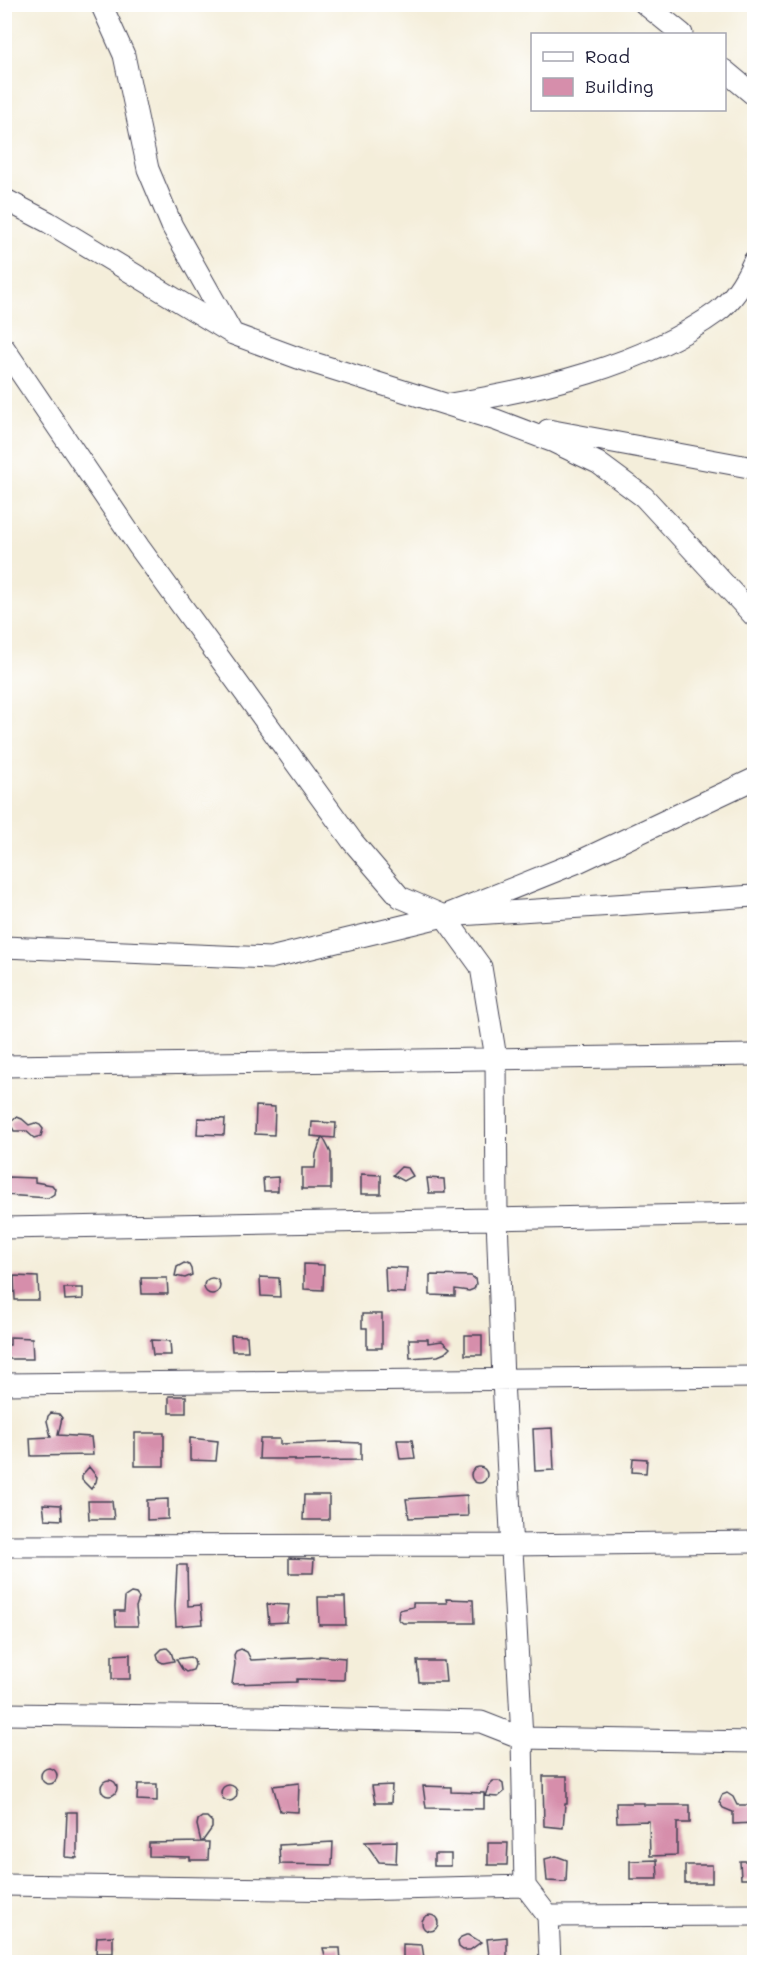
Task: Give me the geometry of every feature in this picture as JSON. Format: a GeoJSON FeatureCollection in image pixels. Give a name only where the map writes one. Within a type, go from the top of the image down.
{"type":"FeatureCollection","features":[{"type":"Feature","properties":{"kind":"street"},"geometry":{"type":"LineString","coordinates":[[101,4],[124,55],[148,169],[172,226],[233,334]]}},
{"type":"Feature","properties":{"kind":"street"},"geometry":{"type":"LineString","coordinates":[[645,4],[680,33]]}},
{"type":"Feature","properties":{"kind":"street"},"geometry":{"type":"LineString","coordinates":[[726,72],[754,95]]}},
{"type":"Feature","properties":{"kind":"street"},"geometry":{"type":"LineString","coordinates":[[4,199],[48,222],[233,334],[298,358],[496,420],[554,442],[598,463],[644,497],[754,616]]}},
{"type":"Feature","properties":{"kind":"street"},"geometry":{"type":"LineString","coordinates":[[443,405],[510,394],[582,375],[621,362],[675,338],[718,311],[745,281],[754,261]]}},
{"type":"Feature","properties":{"kind":"street"},"geometry":{"type":"LineString","coordinates":[[4,348],[139,547],[353,842],[400,897],[444,916],[754,896]]}},
{"type":"Feature","properties":{"kind":"street"},"geometry":{"type":"LineString","coordinates":[[496,420],[754,468]]}},
{"type":"Feature","properties":{"kind":"street"},"geometry":{"type":"LineString","coordinates":[[4,947],[270,958],[444,916],[578,862],[754,779]]}},
{"type":"Feature","properties":{"kind":"street"},"geometry":{"type":"LineString","coordinates":[[444,916],[481,967],[496,1058],[497,1218],[522,1738],[525,1887],[548,1916],[550,1962]]}},
{"type":"Feature","properties":{"kind":"street"},"geometry":{"type":"LineString","coordinates":[[4,1066],[754,1055]]}},
{"type":"Feature","properties":{"kind":"street"},"geometry":{"type":"LineString","coordinates":[[4,1228],[754,1214]]}},
{"type":"Feature","properties":{"kind":"street"},"geometry":{"type":"LineString","coordinates":[[4,1384],[754,1377]]}},
{"type":"Feature","properties":{"kind":"street"},"geometry":{"type":"LineString","coordinates":[[4,1546],[754,1542]]}},
{"type":"Feature","properties":{"kind":"street"},"geometry":{"type":"LineString","coordinates":[[4,1714],[481,1722],[522,1738],[754,1742]]}},
{"type":"Feature","properties":{"kind":"street"},"geometry":{"type":"LineString","coordinates":[[4,1885],[350,1890],[525,1887]]}},
{"type":"Feature","properties":{"kind":"street"},"geometry":{"type":"LineString","coordinates":[[548,1916],[754,1916]]}},
{"type":"Feature","properties":{"kind":"building"},"geometry":{"type":"Polygon","coordinates":[[[256,1106],[275,1107],[274,1135],[255,1134],[256,1106]]]}},
{"type":"Feature","properties":{"kind":"building"},"geometry":{"type":"Polygon","coordinates":[[[17,1117],[29,1125],[35,1123],[40,1125],[43,1129],[41,1136],[34,1138],[26,1131],[14,1131],[10,1123],[17,1117]]]}},
{"type":"Feature","properties":{"kind":"building"},"geometry":{"type":"Polygon","coordinates":[[[198,1118],[225,1119],[224,1135],[197,1134],[198,1118]]]}},
{"type":"Feature","properties":{"kind":"building"},"geometry":{"type":"Polygon","coordinates":[[[312,1122],[336,1123],[335,1138],[323,1137],[331,1153],[331,1189],[302,1189],[302,1168],[315,1168],[316,1154],[322,1137],[311,1136],[312,1122]]]}},
{"type":"Feature","properties":{"kind":"building"},"geometry":{"type":"Polygon","coordinates":[[[401,1167],[408,1168],[413,1176],[404,1181],[393,1175],[401,1167]]]}},
{"type":"Feature","properties":{"kind":"building"},"geometry":{"type":"Polygon","coordinates":[[[361,1174],[381,1175],[381,1194],[361,1194],[361,1174]]]}},
{"type":"Feature","properties":{"kind":"building"},"geometry":{"type":"Polygon","coordinates":[[[7,1177],[35,1178],[35,1182],[52,1185],[55,1189],[54,1194],[48,1198],[6,1195],[7,1177]]]}},
{"type":"Feature","properties":{"kind":"building"},"geometry":{"type":"Polygon","coordinates":[[[278,1177],[278,1191],[264,1191],[263,1178],[278,1177]]]}},
{"type":"Feature","properties":{"kind":"building"},"geometry":{"type":"Polygon","coordinates":[[[427,1178],[444,1179],[445,1193],[429,1193],[427,1178]]]}},
{"type":"Feature","properties":{"kind":"building"},"geometry":{"type":"Polygon","coordinates":[[[184,1263],[189,1265],[192,1275],[185,1278],[175,1276],[177,1267],[184,1263]]]}},
{"type":"Feature","properties":{"kind":"building"},"geometry":{"type":"Polygon","coordinates":[[[304,1264],[324,1265],[323,1290],[304,1289],[304,1264]]]}},
{"type":"Feature","properties":{"kind":"building"},"geometry":{"type":"Polygon","coordinates":[[[385,1267],[407,1268],[405,1293],[386,1292],[385,1267]]]}},
{"type":"Feature","properties":{"kind":"building"},"geometry":{"type":"Polygon","coordinates":[[[430,1275],[471,1276],[475,1279],[476,1284],[474,1289],[469,1291],[455,1289],[455,1296],[430,1295],[430,1275]]]}},
{"type":"Feature","properties":{"kind":"building"},"geometry":{"type":"Polygon","coordinates":[[[14,1276],[38,1277],[39,1300],[15,1300],[14,1276]]]}},
{"type":"Feature","properties":{"kind":"building"},"geometry":{"type":"Polygon","coordinates":[[[260,1277],[279,1278],[280,1297],[261,1296],[260,1277]]]}},
{"type":"Feature","properties":{"kind":"building"},"geometry":{"type":"Polygon","coordinates":[[[141,1278],[167,1278],[168,1294],[142,1294],[141,1278]]]}},
{"type":"Feature","properties":{"kind":"building"},"geometry":{"type":"Polygon","coordinates":[[[212,1278],[220,1286],[212,1294],[204,1286],[212,1278]]]}},
{"type":"Feature","properties":{"kind":"building"},"geometry":{"type":"Polygon","coordinates":[[[64,1288],[83,1288],[83,1299],[65,1300],[64,1288]]]}},
{"type":"Feature","properties":{"kind":"building"},"geometry":{"type":"Polygon","coordinates":[[[362,1314],[382,1314],[382,1348],[367,1348],[367,1328],[362,1328],[362,1314]]]}},
{"type":"Feature","properties":{"kind":"building"},"geometry":{"type":"Polygon","coordinates":[[[231,1335],[247,1336],[248,1351],[232,1351],[231,1335]]]}},
{"type":"Feature","properties":{"kind":"building"},"geometry":{"type":"Polygon","coordinates":[[[465,1335],[482,1335],[482,1355],[465,1355],[465,1335]]]}},
{"type":"Feature","properties":{"kind":"building"},"geometry":{"type":"Polygon","coordinates":[[[10,1337],[32,1338],[33,1359],[4,1359],[4,1345],[10,1345],[10,1337]]]}},
{"type":"Feature","properties":{"kind":"building"},"geometry":{"type":"Polygon","coordinates":[[[409,1339],[428,1339],[428,1343],[442,1341],[450,1348],[438,1356],[410,1358],[409,1339]]]}},
{"type":"Feature","properties":{"kind":"building"},"geometry":{"type":"Polygon","coordinates":[[[151,1340],[170,1341],[171,1355],[153,1355],[151,1340]]]}},
{"type":"Feature","properties":{"kind":"building"},"geometry":{"type":"Polygon","coordinates":[[[169,1396],[186,1396],[186,1413],[169,1413],[169,1396]]]}},
{"type":"Feature","properties":{"kind":"building"},"geometry":{"type":"Polygon","coordinates":[[[51,1413],[59,1414],[62,1418],[58,1435],[91,1437],[93,1455],[31,1456],[30,1438],[51,1437],[47,1421],[51,1413]]]}},
{"type":"Feature","properties":{"kind":"building"},"geometry":{"type":"Polygon","coordinates":[[[552,1428],[554,1470],[535,1471],[533,1429],[552,1428]]]}},
{"type":"Feature","properties":{"kind":"building"},"geometry":{"type":"Polygon","coordinates":[[[135,1433],[164,1433],[164,1466],[135,1466],[135,1433]]]}},
{"type":"Feature","properties":{"kind":"building"},"geometry":{"type":"Polygon","coordinates":[[[190,1438],[218,1441],[216,1461],[190,1460],[190,1438]]]}},
{"type":"Feature","properties":{"kind":"building"},"geometry":{"type":"Polygon","coordinates":[[[260,1439],[280,1439],[280,1444],[361,1443],[361,1460],[259,1459],[260,1439]]]}},
{"type":"Feature","properties":{"kind":"building"},"geometry":{"type":"Polygon","coordinates":[[[397,1440],[412,1440],[415,1458],[400,1459],[397,1440]]]}},
{"type":"Feature","properties":{"kind":"building"},"geometry":{"type":"Polygon","coordinates":[[[633,1458],[647,1459],[646,1473],[632,1472],[633,1458]]]}},
{"type":"Feature","properties":{"kind":"building"},"geometry":{"type":"Polygon","coordinates":[[[89,1467],[97,1477],[91,1489],[82,1480],[82,1475],[89,1467]]]}},
{"type":"Feature","properties":{"kind":"building"},"geometry":{"type":"Polygon","coordinates":[[[479,1467],[487,1475],[479,1483],[471,1475],[479,1467]]]}},
{"type":"Feature","properties":{"kind":"building"},"geometry":{"type":"Polygon","coordinates":[[[304,1495],[329,1495],[329,1520],[303,1520],[304,1495]]]}},
{"type":"Feature","properties":{"kind":"building"},"geometry":{"type":"Polygon","coordinates":[[[467,1495],[468,1516],[409,1518],[406,1499],[467,1495]]]}},
{"type":"Feature","properties":{"kind":"building"},"geometry":{"type":"Polygon","coordinates":[[[168,1499],[168,1519],[147,1520],[147,1500],[168,1499]]]}},
{"type":"Feature","properties":{"kind":"building"},"geometry":{"type":"Polygon","coordinates":[[[88,1501],[112,1501],[114,1519],[89,1519],[88,1501]]]}},
{"type":"Feature","properties":{"kind":"building"},"geometry":{"type":"Polygon","coordinates":[[[43,1504],[61,1505],[62,1520],[45,1519],[43,1504]]]}},
{"type":"Feature","properties":{"kind":"building"},"geometry":{"type":"Polygon","coordinates":[[[289,1558],[314,1559],[313,1573],[289,1573],[289,1558]]]}},
{"type":"Feature","properties":{"kind":"building"},"geometry":{"type":"Polygon","coordinates":[[[177,1565],[187,1565],[188,1606],[201,1605],[203,1624],[176,1626],[177,1565]]]}},
{"type":"Feature","properties":{"kind":"building"},"geometry":{"type":"Polygon","coordinates":[[[131,1593],[136,1594],[139,1598],[136,1607],[138,1626],[116,1626],[115,1611],[124,1611],[125,1597],[131,1593]]]}},
{"type":"Feature","properties":{"kind":"building"},"geometry":{"type":"Polygon","coordinates":[[[318,1597],[345,1597],[346,1625],[319,1625],[318,1597]]]}},
{"type":"Feature","properties":{"kind":"building"},"geometry":{"type":"Polygon","coordinates":[[[446,1599],[473,1600],[474,1623],[403,1623],[398,1619],[399,1610],[413,1607],[413,1603],[447,1603],[446,1599]]]}},
{"type":"Feature","properties":{"kind":"building"},"geometry":{"type":"Polygon","coordinates":[[[267,1604],[289,1605],[287,1622],[269,1623],[267,1604]]]}},
{"type":"Feature","properties":{"kind":"building"},"geometry":{"type":"Polygon","coordinates":[[[167,1648],[174,1661],[163,1663],[159,1661],[157,1654],[167,1648]]]}},
{"type":"Feature","properties":{"kind":"building"},"geometry":{"type":"Polygon","coordinates":[[[241,1649],[247,1652],[251,1660],[319,1656],[345,1658],[344,1680],[297,1679],[297,1682],[232,1684],[234,1655],[241,1649]]]}},
{"type":"Feature","properties":{"kind":"building"},"geometry":{"type":"Polygon","coordinates":[[[130,1654],[130,1679],[112,1679],[112,1655],[130,1654]]]}},
{"type":"Feature","properties":{"kind":"building"},"geometry":{"type":"Polygon","coordinates":[[[190,1657],[194,1660],[195,1665],[193,1670],[186,1672],[176,1659],[190,1657]]]}},
{"type":"Feature","properties":{"kind":"building"},"geometry":{"type":"Polygon","coordinates":[[[417,1661],[444,1661],[446,1682],[419,1682],[417,1661]]]}},
{"type":"Feature","properties":{"kind":"building"},"geometry":{"type":"Polygon","coordinates":[[[49,1768],[55,1770],[57,1776],[55,1782],[49,1784],[43,1782],[41,1776],[43,1770],[49,1768]]]}},
{"type":"Feature","properties":{"kind":"building"},"geometry":{"type":"Polygon","coordinates":[[[543,1776],[567,1776],[567,1804],[565,1804],[563,1828],[544,1826],[543,1776]]]}},
{"type":"Feature","properties":{"kind":"building"},"geometry":{"type":"Polygon","coordinates":[[[109,1780],[115,1782],[117,1788],[115,1794],[109,1796],[103,1794],[101,1788],[103,1782],[109,1780]]]}},
{"type":"Feature","properties":{"kind":"building"},"geometry":{"type":"Polygon","coordinates":[[[493,1781],[503,1784],[504,1792],[498,1797],[485,1796],[489,1785],[493,1781]]]}},
{"type":"Feature","properties":{"kind":"building"},"geometry":{"type":"Polygon","coordinates":[[[299,1783],[298,1812],[280,1811],[273,1786],[299,1783]]]}},
{"type":"Feature","properties":{"kind":"building"},"geometry":{"type":"Polygon","coordinates":[[[138,1784],[157,1784],[157,1801],[137,1800],[138,1784]]]}},
{"type":"Feature","properties":{"kind":"building"},"geometry":{"type":"Polygon","coordinates":[[[229,1785],[235,1787],[237,1793],[235,1799],[229,1801],[223,1799],[221,1793],[223,1787],[229,1785]]]}},
{"type":"Feature","properties":{"kind":"building"},"geometry":{"type":"Polygon","coordinates":[[[392,1785],[391,1803],[375,1803],[372,1786],[392,1785]]]}},
{"type":"Feature","properties":{"kind":"building"},"geometry":{"type":"Polygon","coordinates":[[[423,1786],[451,1787],[451,1792],[484,1793],[484,1809],[426,1808],[423,1786]]]}},
{"type":"Feature","properties":{"kind":"building"},"geometry":{"type":"Polygon","coordinates":[[[727,1793],[733,1797],[737,1805],[754,1805],[754,1823],[733,1824],[733,1812],[723,1808],[719,1802],[722,1795],[727,1793]]]}},
{"type":"Feature","properties":{"kind":"building"},"geometry":{"type":"Polygon","coordinates":[[[616,1803],[690,1805],[690,1823],[677,1823],[677,1855],[650,1856],[649,1821],[617,1822],[616,1803]]]}},
{"type":"Feature","properties":{"kind":"building"},"geometry":{"type":"Polygon","coordinates":[[[67,1812],[77,1812],[77,1858],[65,1857],[67,1812]]]}},
{"type":"Feature","properties":{"kind":"building"},"geometry":{"type":"Polygon","coordinates":[[[207,1817],[212,1822],[212,1828],[202,1842],[209,1842],[208,1860],[149,1856],[149,1843],[201,1842],[197,1825],[198,1820],[207,1817]]]}},
{"type":"Feature","properties":{"kind":"building"},"geometry":{"type":"Polygon","coordinates":[[[397,1841],[396,1863],[379,1862],[365,1842],[397,1841]]]}},
{"type":"Feature","properties":{"kind":"building"},"geometry":{"type":"Polygon","coordinates":[[[333,1842],[332,1865],[280,1864],[279,1845],[333,1842]]]}},
{"type":"Feature","properties":{"kind":"building"},"geometry":{"type":"Polygon","coordinates":[[[488,1843],[508,1843],[507,1865],[488,1865],[488,1843]]]}},
{"type":"Feature","properties":{"kind":"building"},"geometry":{"type":"Polygon","coordinates":[[[434,1854],[451,1854],[451,1866],[434,1866],[434,1854]]]}},
{"type":"Feature","properties":{"kind":"building"},"geometry":{"type":"Polygon","coordinates":[[[556,1856],[567,1860],[566,1882],[547,1881],[545,1859],[556,1856]]]}},
{"type":"Feature","properties":{"kind":"building"},"geometry":{"type":"Polygon","coordinates":[[[657,1860],[658,1879],[630,1879],[630,1861],[657,1860]]]}},
{"type":"Feature","properties":{"kind":"building"},"geometry":{"type":"Polygon","coordinates":[[[740,1861],[754,1861],[754,1879],[741,1879],[740,1861]]]}},
{"type":"Feature","properties":{"kind":"building"},"geometry":{"type":"Polygon","coordinates":[[[685,1865],[712,1865],[712,1883],[685,1883],[685,1865]]]}},
{"type":"Feature","properties":{"kind":"building"},"geometry":{"type":"Polygon","coordinates":[[[427,1915],[433,1915],[438,1923],[436,1929],[427,1931],[422,1926],[422,1920],[427,1915]]]}},
{"type":"Feature","properties":{"kind":"building"},"geometry":{"type":"Polygon","coordinates":[[[466,1935],[481,1942],[470,1950],[463,1950],[459,1947],[458,1942],[466,1935]]]}},
{"type":"Feature","properties":{"kind":"building"},"geometry":{"type":"Polygon","coordinates":[[[113,1936],[113,1953],[96,1953],[97,1937],[113,1936]]]}},
{"type":"Feature","properties":{"kind":"building"},"geometry":{"type":"Polygon","coordinates":[[[507,1937],[507,1957],[489,1956],[487,1939],[507,1937]]]}},
{"type":"Feature","properties":{"kind":"building"},"geometry":{"type":"Polygon","coordinates":[[[403,1944],[422,1945],[424,1958],[403,1959],[403,1944]]]}},
{"type":"Feature","properties":{"kind":"building"},"geometry":{"type":"Polygon","coordinates":[[[323,1948],[340,1948],[341,1962],[326,1961],[323,1948]]]}}]}
